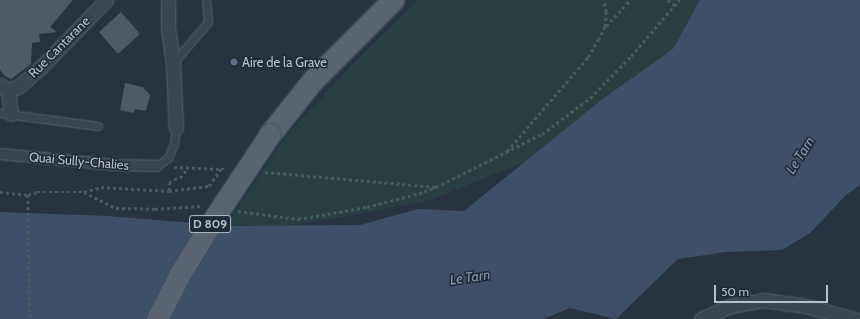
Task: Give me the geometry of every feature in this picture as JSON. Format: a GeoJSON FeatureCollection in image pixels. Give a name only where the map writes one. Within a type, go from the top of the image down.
{"type":"FeatureCollection","features":[{"type":"Feature","properties":{"kind":"main road","name":"D 809"},"geometry":{"type":"LineString","coordinates":[[157,319],[181,272],[212,221],[270,134],[312,80],[394,0]]}},
{"type":"Feature","properties":{"kind":"street","name":"Rue Cantarane"},"geometry":{"type":"LineString","coordinates":[[4,87],[18,86],[42,66],[106,0]]}},
{"type":"Feature","properties":{"kind":"street"},"geometry":{"type":"LineString","coordinates":[[168,0],[168,28],[173,63],[176,128]]}},
{"type":"Feature","properties":{"kind":"street"},"geometry":{"type":"LineString","coordinates":[[4,87],[6,114]]}},
{"type":"Feature","properties":{"kind":"street","name":"Quai Sully-Chalies"},"geometry":{"type":"LineString","coordinates":[[0,154],[116,165],[157,166]]}},
{"type":"Feature","properties":{"kind":"street"},"geometry":{"type":"LineString","coordinates":[[701,319],[730,306],[763,300],[806,306],[854,319]]}},
{"type":"Feature","properties":{"kind":"lane"},"geometry":{"type":"LineString","coordinates":[[173,63],[208,22],[206,0]]}},
{"type":"Feature","properties":{"kind":"lane"},"geometry":{"type":"LineString","coordinates":[[6,114],[98,126]]}},
{"type":"Feature","properties":{"kind":"lane"},"geometry":{"type":"LineString","coordinates":[[157,166],[168,158],[174,144],[176,128]]}},
{"type":"Feature","properties":{"kind":"path"},"geometry":{"type":"LineString","coordinates":[[603,0],[606,12],[605,27]]}},
{"type":"Feature","properties":{"kind":"path"},"geometry":{"type":"LineString","coordinates":[[505,153],[588,57],[605,27],[630,0]]}},
{"type":"Feature","properties":{"kind":"path"},"geometry":{"type":"LineString","coordinates":[[668,0],[675,5]]}},
{"type":"Feature","properties":{"kind":"path"},"geometry":{"type":"LineString","coordinates":[[234,211],[298,219],[367,207],[424,192],[542,134],[590,98],[631,56],[679,0]]}},
{"type":"Feature","properties":{"kind":"path"},"geometry":{"type":"LineString","coordinates":[[157,166],[221,169]]}},
{"type":"Feature","properties":{"kind":"path"},"geometry":{"type":"LineString","coordinates":[[169,190],[169,183],[174,179],[180,178],[187,168]]}},
{"type":"Feature","properties":{"kind":"path"},"geometry":{"type":"LineString","coordinates":[[0,192],[28,195],[30,319]]}},
{"type":"Feature","properties":{"kind":"path"},"geometry":{"type":"LineString","coordinates":[[84,192],[116,208],[156,209],[203,206]]}},
{"type":"Feature","properties":{"kind":"green space"},"geometry":{"type":"Polygon","coordinates":[[[418,0],[712,0],[665,66],[548,152],[431,200],[332,219],[282,226],[227,224],[286,136],[352,65],[418,0]]]}},
{"type":"Feature","properties":{"kind":"water","name":"Le Tarn"},"geometry":{"type":"Polygon","coordinates":[[[700,0],[860,0],[860,185],[846,195],[810,233],[782,250],[726,252],[678,259],[616,319],[570,308],[543,319],[0,319],[0,212],[108,216],[230,226],[360,225],[418,209],[464,211],[600,101],[673,49],[700,0]]]}},
{"type":"Feature","properties":{"kind":"building"},"geometry":{"type":"Polygon","coordinates":[[[0,0],[73,0],[50,27],[57,32],[39,34],[40,42],[32,43],[31,64],[11,79],[5,76],[0,70],[0,0]]]}},
{"type":"Feature","properties":{"kind":"building"},"geometry":{"type":"Polygon","coordinates":[[[121,12],[140,34],[118,54],[99,32],[121,12]]]}},
{"type":"Feature","properties":{"kind":"building"},"geometry":{"type":"Polygon","coordinates":[[[125,83],[143,87],[150,95],[146,111],[135,109],[134,113],[120,110],[125,83]]]}},
{"type":"Feature","properties":{"kind":"place","name":"Aire de la Grave"},"geometry":{"type":"Point","coordinates":[234,62]}}]}
